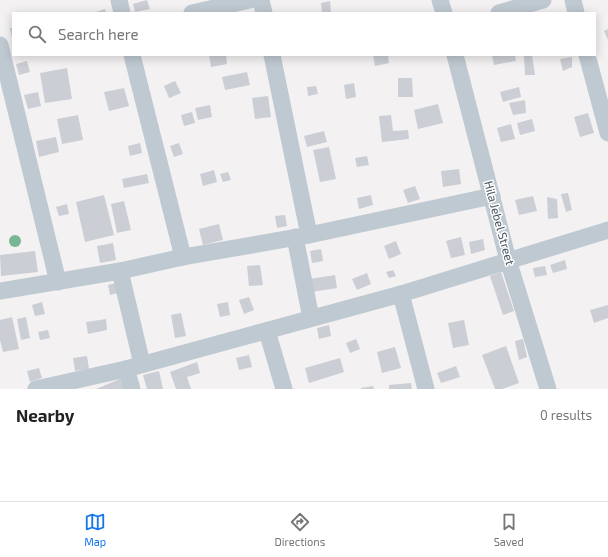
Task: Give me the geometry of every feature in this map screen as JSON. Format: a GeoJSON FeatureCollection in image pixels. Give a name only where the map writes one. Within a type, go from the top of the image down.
{"type":"FeatureCollection","features":[{"type":"Feature","properties":{"kind":"street"},"geometry":{"type":"LineString","coordinates":[[119,0],[122,12]]}},
{"type":"Feature","properties":{"kind":"street"},"geometry":{"type":"LineString","coordinates":[[196,12],[250,0]]}},
{"type":"Feature","properties":{"kind":"street"},"geometry":{"type":"LineString","coordinates":[[261,0],[264,12]]}},
{"type":"Feature","properties":{"kind":"street"},"geometry":{"type":"LineString","coordinates":[[440,0],[444,12]]}},
{"type":"Feature","properties":{"kind":"street"},"geometry":{"type":"LineString","coordinates":[[502,12],[543,0]]}},
{"type":"Feature","properties":{"kind":"street"},"geometry":{"type":"LineString","coordinates":[[572,0],[576,12]]}},
{"type":"Feature","properties":{"kind":"street"},"geometry":{"type":"LineString","coordinates":[[4,50],[58,282]]}},
{"type":"Feature","properties":{"kind":"street"},"geometry":{"type":"LineString","coordinates":[[132,56],[183,257]]}},
{"type":"Feature","properties":{"kind":"street"},"geometry":{"type":"LineString","coordinates":[[272,56],[302,236],[311,318]]}},
{"type":"Feature","properties":{"kind":"street","name":"Hila Jebel Street"},"geometry":{"type":"LineString","coordinates":[[455,56],[508,260],[548,389]]}},
{"type":"Feature","properties":{"kind":"street"},"geometry":{"type":"LineString","coordinates":[[587,56],[608,133]]}},
{"type":"Feature","properties":{"kind":"street"},"geometry":{"type":"LineString","coordinates":[[0,291],[120,271],[183,257],[302,236],[492,196]]}},
{"type":"Feature","properties":{"kind":"street"},"geometry":{"type":"LineString","coordinates":[[36,389],[126,369],[401,294],[608,230]]}},
{"type":"Feature","properties":{"kind":"street"},"geometry":{"type":"LineString","coordinates":[[120,271],[142,364]]}},
{"type":"Feature","properties":{"kind":"street"},"geometry":{"type":"LineString","coordinates":[[401,294],[426,389]]}},
{"type":"Feature","properties":{"kind":"street"},"geometry":{"type":"LineString","coordinates":[[267,331],[284,389]]}},
{"type":"Feature","properties":{"kind":"street"},"geometry":{"type":"LineString","coordinates":[[126,369],[132,389]]}},
{"type":"Feature","properties":{"kind":"building"},"geometry":{"type":"Polygon","coordinates":[[[147,0],[150,9],[135,12],[133,4],[147,0]]]}},
{"type":"Feature","properties":{"kind":"building"},"geometry":{"type":"Polygon","coordinates":[[[330,1],[331,12],[322,12],[321,3],[330,1]]]}},
{"type":"Feature","properties":{"kind":"building"},"geometry":{"type":"Polygon","coordinates":[[[105,9],[106,12],[96,12],[105,9]]]}},
{"type":"Feature","properties":{"kind":"building"},"geometry":{"type":"Polygon","coordinates":[[[608,29],[608,40],[604,31],[608,29]]]}},
{"type":"Feature","properties":{"kind":"building"},"geometry":{"type":"Polygon","coordinates":[[[209,56],[226,56],[227,64],[211,67],[209,56]]]}},
{"type":"Feature","properties":{"kind":"building"},"geometry":{"type":"Polygon","coordinates":[[[373,56],[388,56],[389,63],[375,66],[373,56]]]}},
{"type":"Feature","properties":{"kind":"building"},"geometry":{"type":"Polygon","coordinates":[[[492,56],[515,56],[516,61],[494,65],[492,56]]]}},
{"type":"Feature","properties":{"kind":"building"},"geometry":{"type":"Polygon","coordinates":[[[524,56],[532,56],[535,75],[525,75],[524,56]]]}},
{"type":"Feature","properties":{"kind":"building"},"geometry":{"type":"Polygon","coordinates":[[[572,57],[572,67],[563,71],[560,59],[572,57]]]}},
{"type":"Feature","properties":{"kind":"building"},"geometry":{"type":"Polygon","coordinates":[[[27,61],[30,72],[19,75],[16,64],[27,61]]]}},
{"type":"Feature","properties":{"kind":"building"},"geometry":{"type":"Polygon","coordinates":[[[67,68],[72,99],[45,103],[40,73],[67,68]]]}},
{"type":"Feature","properties":{"kind":"building"},"geometry":{"type":"Polygon","coordinates":[[[247,72],[250,85],[225,90],[222,77],[247,72]]]}},
{"type":"Feature","properties":{"kind":"building"},"geometry":{"type":"Polygon","coordinates":[[[398,78],[412,78],[413,97],[398,97],[398,78]]]}},
{"type":"Feature","properties":{"kind":"building"},"geometry":{"type":"Polygon","coordinates":[[[175,81],[181,93],[169,98],[164,86],[175,81]]]}},
{"type":"Feature","properties":{"kind":"building"},"geometry":{"type":"Polygon","coordinates":[[[354,83],[356,97],[346,99],[344,85],[354,83]]]}},
{"type":"Feature","properties":{"kind":"building"},"geometry":{"type":"Polygon","coordinates":[[[316,86],[318,94],[308,96],[307,87],[316,86]]]}},
{"type":"Feature","properties":{"kind":"building"},"geometry":{"type":"Polygon","coordinates":[[[519,87],[521,97],[503,102],[500,92],[519,87]]]}},
{"type":"Feature","properties":{"kind":"building"},"geometry":{"type":"Polygon","coordinates":[[[124,88],[129,106],[109,111],[104,92],[124,88]]]}},
{"type":"Feature","properties":{"kind":"building"},"geometry":{"type":"Polygon","coordinates":[[[38,92],[41,106],[28,109],[24,95],[38,92]]]}},
{"type":"Feature","properties":{"kind":"building"},"geometry":{"type":"Polygon","coordinates":[[[268,96],[271,117],[255,119],[252,98],[268,96]]]}},
{"type":"Feature","properties":{"kind":"building"},"geometry":{"type":"Polygon","coordinates":[[[525,100],[526,113],[513,115],[509,103],[525,100]]]}},
{"type":"Feature","properties":{"kind":"building"},"geometry":{"type":"Polygon","coordinates":[[[438,104],[443,123],[418,129],[414,110],[438,104]]]}},
{"type":"Feature","properties":{"kind":"building"},"geometry":{"type":"Polygon","coordinates":[[[210,105],[212,117],[198,120],[195,108],[210,105]]]}},
{"type":"Feature","properties":{"kind":"building"},"geometry":{"type":"Polygon","coordinates":[[[192,112],[195,123],[184,126],[181,115],[192,112]]]}},
{"type":"Feature","properties":{"kind":"building"},"geometry":{"type":"Polygon","coordinates":[[[588,113],[594,133],[580,137],[574,117],[588,113]]]}},
{"type":"Feature","properties":{"kind":"building"},"geometry":{"type":"Polygon","coordinates":[[[78,115],[83,140],[62,144],[57,119],[78,115]]]}},
{"type":"Feature","properties":{"kind":"building"},"geometry":{"type":"Polygon","coordinates":[[[391,115],[393,131],[408,130],[409,139],[382,142],[379,116],[391,115]]]}},
{"type":"Feature","properties":{"kind":"building"},"geometry":{"type":"Polygon","coordinates":[[[532,119],[535,131],[520,135],[517,123],[532,119]]]}},
{"type":"Feature","properties":{"kind":"building"},"geometry":{"type":"Polygon","coordinates":[[[511,124],[515,139],[501,142],[497,128],[511,124]]]}},
{"type":"Feature","properties":{"kind":"building"},"geometry":{"type":"Polygon","coordinates":[[[324,131],[327,142],[307,147],[304,136],[324,131]]]}},
{"type":"Feature","properties":{"kind":"building"},"geometry":{"type":"Polygon","coordinates":[[[56,137],[59,152],[39,157],[36,141],[56,137]]]}},
{"type":"Feature","properties":{"kind":"building"},"geometry":{"type":"Polygon","coordinates":[[[140,143],[142,153],[130,156],[128,146],[140,143]]]}},
{"type":"Feature","properties":{"kind":"building"},"geometry":{"type":"Polygon","coordinates":[[[179,143],[183,154],[174,157],[170,146],[179,143]]]}},
{"type":"Feature","properties":{"kind":"building"},"geometry":{"type":"Polygon","coordinates":[[[329,147],[336,179],[320,182],[313,150],[329,147]]]}},
{"type":"Feature","properties":{"kind":"building"},"geometry":{"type":"Polygon","coordinates":[[[367,156],[369,165],[357,167],[355,158],[367,156]]]}},
{"type":"Feature","properties":{"kind":"building"},"geometry":{"type":"Polygon","coordinates":[[[459,169],[461,184],[443,187],[441,171],[459,169]]]}},
{"type":"Feature","properties":{"kind":"building"},"geometry":{"type":"Polygon","coordinates":[[[214,170],[217,182],[203,186],[200,174],[214,170]]]}},
{"type":"Feature","properties":{"kind":"building"},"geometry":{"type":"Polygon","coordinates":[[[228,172],[231,180],[223,182],[220,174],[228,172]]]}},
{"type":"Feature","properties":{"kind":"building"},"geometry":{"type":"Polygon","coordinates":[[[147,174],[149,183],[124,188],[122,179],[147,174]]]}},
{"type":"Feature","properties":{"kind":"building"},"geometry":{"type":"Polygon","coordinates":[[[415,186],[420,199],[408,203],[403,190],[415,186]]]}},
{"type":"Feature","properties":{"kind":"building"},"geometry":{"type":"Polygon","coordinates":[[[568,193],[572,210],[566,212],[561,194],[568,193]]]}},
{"type":"Feature","properties":{"kind":"building"},"geometry":{"type":"Polygon","coordinates":[[[104,195],[114,235],[85,242],[76,202],[104,195]]]}},
{"type":"Feature","properties":{"kind":"building"},"geometry":{"type":"Polygon","coordinates":[[[371,195],[373,205],[359,209],[357,198],[371,195]]]}},
{"type":"Feature","properties":{"kind":"building"},"geometry":{"type":"Polygon","coordinates":[[[533,196],[537,211],[519,215],[515,200],[533,196]]]}},
{"type":"Feature","properties":{"kind":"building"},"geometry":{"type":"Polygon","coordinates":[[[547,197],[557,199],[558,218],[548,219],[547,197]]]}},
{"type":"Feature","properties":{"kind":"building"},"geometry":{"type":"Polygon","coordinates":[[[124,201],[131,230],[117,233],[111,204],[124,201]]]}},
{"type":"Feature","properties":{"kind":"building"},"geometry":{"type":"Polygon","coordinates":[[[67,204],[69,214],[59,216],[56,207],[67,204]]]}},
{"type":"Feature","properties":{"kind":"building"},"geometry":{"type":"Polygon","coordinates":[[[285,215],[287,226],[277,228],[275,216],[285,215]]]}},
{"type":"Feature","properties":{"kind":"building"},"geometry":{"type":"Polygon","coordinates":[[[219,224],[223,240],[203,245],[199,229],[219,224]]]}},
{"type":"Feature","properties":{"kind":"building"},"geometry":{"type":"Polygon","coordinates":[[[461,237],[465,255],[451,258],[446,241],[461,237]]]}},
{"type":"Feature","properties":{"kind":"building"},"geometry":{"type":"Polygon","coordinates":[[[483,239],[485,250],[471,254],[469,242],[483,239]]]}},
{"type":"Feature","properties":{"kind":"building"},"geometry":{"type":"Polygon","coordinates":[[[396,241],[401,254],[389,259],[384,246],[396,241]]]}},
{"type":"Feature","properties":{"kind":"building"},"geometry":{"type":"Polygon","coordinates":[[[113,243],[116,260],[100,263],[97,246],[113,243]]]}},
{"type":"Feature","properties":{"kind":"building"},"geometry":{"type":"Polygon","coordinates":[[[321,249],[323,261],[312,263],[310,251],[321,249]]]}},
{"type":"Feature","properties":{"kind":"building"},"geometry":{"type":"Polygon","coordinates":[[[35,251],[38,272],[1,276],[0,255],[35,251]]]}},
{"type":"Feature","properties":{"kind":"building"},"geometry":{"type":"Polygon","coordinates":[[[565,260],[567,269],[553,273],[550,265],[565,260]]]}},
{"type":"Feature","properties":{"kind":"building"},"geometry":{"type":"Polygon","coordinates":[[[260,265],[263,285],[249,286],[247,266],[260,265]]]}},
{"type":"Feature","properties":{"kind":"building"},"geometry":{"type":"Polygon","coordinates":[[[545,266],[547,275],[535,277],[533,268],[545,266]]]}},
{"type":"Feature","properties":{"kind":"building"},"geometry":{"type":"Polygon","coordinates":[[[393,270],[396,276],[389,278],[386,272],[393,270]]]}},
{"type":"Feature","properties":{"kind":"building"},"geometry":{"type":"Polygon","coordinates":[[[501,272],[514,311],[503,315],[490,276],[501,272]]]}},
{"type":"Feature","properties":{"kind":"building"},"geometry":{"type":"Polygon","coordinates":[[[367,273],[371,284],[357,290],[352,279],[367,273]]]}},
{"type":"Feature","properties":{"kind":"building"},"geometry":{"type":"Polygon","coordinates":[[[335,275],[337,288],[312,292],[310,279],[335,275]]]}},
{"type":"Feature","properties":{"kind":"building"},"geometry":{"type":"Polygon","coordinates":[[[120,282],[122,292],[110,295],[108,285],[120,282]]]}},
{"type":"Feature","properties":{"kind":"building"},"geometry":{"type":"Polygon","coordinates":[[[249,297],[254,310],[244,314],[239,300],[249,297]]]}},
{"type":"Feature","properties":{"kind":"building"},"geometry":{"type":"Polygon","coordinates":[[[42,302],[45,314],[35,316],[32,305],[42,302]]]}},
{"type":"Feature","properties":{"kind":"building"},"geometry":{"type":"Polygon","coordinates":[[[228,302],[230,315],[220,317],[217,304],[228,302]]]}},
{"type":"Feature","properties":{"kind":"building"},"geometry":{"type":"Polygon","coordinates":[[[608,305],[608,318],[594,323],[590,310],[608,305]]]}},
{"type":"Feature","properties":{"kind":"building"},"geometry":{"type":"Polygon","coordinates":[[[181,313],[186,336],[175,338],[171,315],[181,313]]]}},
{"type":"Feature","properties":{"kind":"building"},"geometry":{"type":"Polygon","coordinates":[[[12,317],[19,349],[3,352],[0,340],[0,320],[12,317]]]}},
{"type":"Feature","properties":{"kind":"building"},"geometry":{"type":"Polygon","coordinates":[[[26,317],[30,338],[21,340],[17,319],[26,317]]]}},
{"type":"Feature","properties":{"kind":"building"},"geometry":{"type":"Polygon","coordinates":[[[106,319],[107,330],[88,334],[86,322],[106,319]]]}},
{"type":"Feature","properties":{"kind":"building"},"geometry":{"type":"Polygon","coordinates":[[[464,320],[469,345],[453,348],[448,323],[464,320]]]}},
{"type":"Feature","properties":{"kind":"building"},"geometry":{"type":"Polygon","coordinates":[[[329,325],[331,336],[319,339],[317,328],[329,325]]]}},
{"type":"Feature","properties":{"kind":"building"},"geometry":{"type":"Polygon","coordinates":[[[48,330],[50,338],[40,340],[38,332],[48,330]]]}},
{"type":"Feature","properties":{"kind":"building"},"geometry":{"type":"Polygon","coordinates":[[[356,339],[360,349],[350,353],[346,343],[356,339]]]}},
{"type":"Feature","properties":{"kind":"building"},"geometry":{"type":"Polygon","coordinates":[[[523,339],[527,357],[519,360],[515,341],[523,339]]]}},
{"type":"Feature","properties":{"kind":"building"},"geometry":{"type":"Polygon","coordinates":[[[506,346],[519,383],[502,389],[495,389],[482,355],[506,346]]]}},
{"type":"Feature","properties":{"kind":"building"},"geometry":{"type":"Polygon","coordinates":[[[395,347],[401,368],[382,373],[377,352],[395,347]]]}},
{"type":"Feature","properties":{"kind":"building"},"geometry":{"type":"Polygon","coordinates":[[[249,355],[252,367],[239,370],[236,358],[249,355]]]}},
{"type":"Feature","properties":{"kind":"building"},"geometry":{"type":"Polygon","coordinates":[[[87,356],[89,369],[75,371],[73,358],[87,356]]]}},
{"type":"Feature","properties":{"kind":"building"},"geometry":{"type":"Polygon","coordinates":[[[340,358],[344,372],[309,383],[305,368],[340,358]]]}},
{"type":"Feature","properties":{"kind":"building"},"geometry":{"type":"Polygon","coordinates":[[[197,362],[200,373],[187,377],[191,389],[176,389],[170,372],[197,362]]]}},
{"type":"Feature","properties":{"kind":"building"},"geometry":{"type":"Polygon","coordinates":[[[456,366],[460,377],[441,383],[437,373],[456,366]]]}},
{"type":"Feature","properties":{"kind":"building"},"geometry":{"type":"Polygon","coordinates":[[[39,368],[42,378],[30,382],[27,371],[39,368]]]}},
{"type":"Feature","properties":{"kind":"building"},"geometry":{"type":"Polygon","coordinates":[[[159,371],[163,389],[147,389],[143,375],[159,371]]]}},
{"type":"Feature","properties":{"kind":"building"},"geometry":{"type":"Polygon","coordinates":[[[120,379],[124,389],[96,389],[120,379]]]}},
{"type":"Feature","properties":{"kind":"building"},"geometry":{"type":"Polygon","coordinates":[[[411,383],[412,389],[389,389],[389,385],[411,383]]]}},
{"type":"Feature","properties":{"kind":"building"},"geometry":{"type":"Polygon","coordinates":[[[373,386],[374,389],[361,389],[361,388],[373,386]]]}}]}
